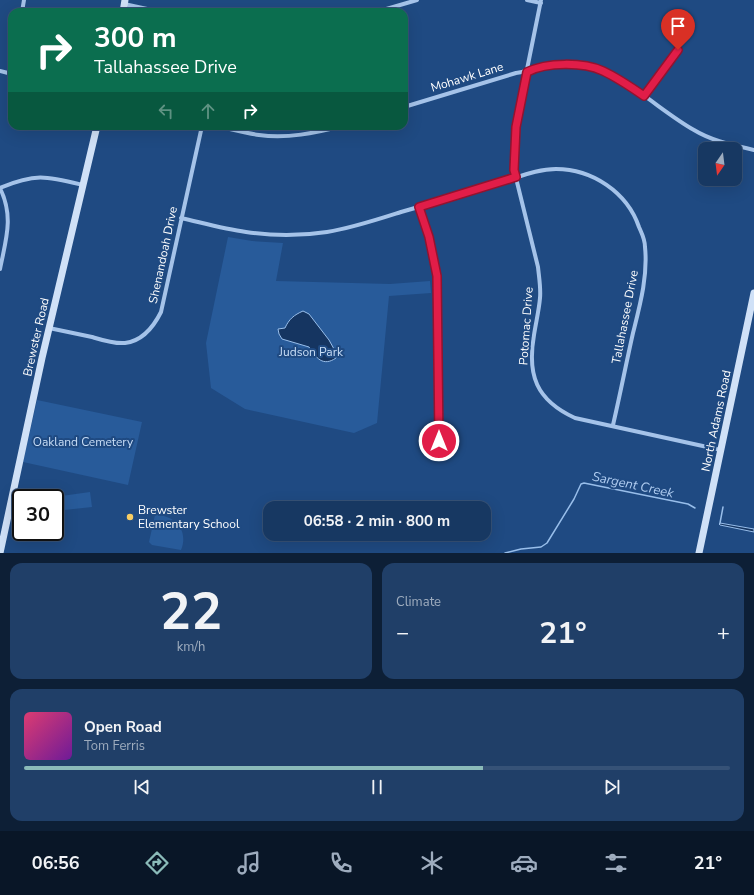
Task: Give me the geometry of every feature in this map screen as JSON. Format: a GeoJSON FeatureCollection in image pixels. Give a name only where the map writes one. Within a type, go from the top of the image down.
{"type":"FeatureCollection","features":[{"type":"Feature","properties":{"kind":"street"},"geometry":{"type":"LineString","coordinates":[[390,8],[417,0]]}},
{"type":"Feature","properties":{"kind":"street"},"geometry":{"type":"LineString","coordinates":[[527,0],[541,1]]}},
{"type":"Feature","properties":{"kind":"street","name":"Potomac Drive"},"geometry":{"type":"LineString","coordinates":[[541,1],[516,127],[514,170],[538,267],[540,283],[540,297],[532,354],[532,368],[535,383],[548,400],[565,413],[575,418],[613,425],[721,450]]}},
{"type":"Feature","properties":{"kind":"street"},"geometry":{"type":"LineString","coordinates":[[125,2],[147,8]]}},
{"type":"Feature","properties":{"kind":"street"},"geometry":{"type":"LineString","coordinates":[[644,96],[678,50]]}},
{"type":"Feature","properties":{"kind":"street","name":"Mohawk Lane"},"geometry":{"type":"LineString","coordinates":[[408,106],[516,73],[527,72],[536,67],[550,65],[575,65],[601,70],[614,76],[681,122],[708,137],[754,150]]}},
{"type":"Feature","properties":{"kind":"street","name":"Brewster Road"},"geometry":{"type":"LineString","coordinates":[[0,553],[49,328],[96,130]]}},
{"type":"Feature","properties":{"kind":"street","name":"Shenandoah Drive"},"geometry":{"type":"LineString","coordinates":[[49,328],[114,342],[126,343],[134,340],[153,326],[161,312],[201,130]]}},
{"type":"Feature","properties":{"kind":"street"},"geometry":{"type":"LineString","coordinates":[[235,130],[259,135],[282,136],[300,135],[323,130]]}},
{"type":"Feature","properties":{"kind":"street","name":"Tallahassee Drive"},"geometry":{"type":"LineString","coordinates":[[181,218],[247,232],[280,235],[325,232],[347,229],[516,177],[554,169],[583,173],[596,178],[617,192],[636,218],[644,238],[646,274],[613,425]]}},
{"type":"Feature","properties":{"kind":"street"},"geometry":{"type":"LineString","coordinates":[[0,267],[9,216],[5,198],[0,188],[17,180],[38,177],[46,177],[83,185]]}},
{"type":"Feature","properties":{"kind":"street"},"geometry":{"type":"LineString","coordinates":[[419,207],[429,237],[437,276],[439,441]]}},
{"type":"Feature","properties":{"kind":"street","name":"North Adams Road"},"geometry":{"type":"LineString","coordinates":[[699,553],[754,293]]}},
{"type":"Feature","properties":{"kind":"green space","name":"Judson Park"},"geometry":{"type":"Polygon","coordinates":[[[228,237],[252,241],[283,243],[276,281],[390,284],[430,281],[431,293],[389,296],[377,423],[354,433],[245,409],[211,388],[206,343],[228,237]]]}},
{"type":"Feature","properties":{"kind":"green space","name":"Oakland Cemetery"},"geometry":{"type":"Polygon","coordinates":[[[37,400],[142,422],[128,485],[23,462],[37,400]]]}},
{"type":"Feature","properties":{"kind":"green space"},"geometry":{"type":"Polygon","coordinates":[[[90,492],[92,507],[64,510],[64,496],[90,492]]]}},
{"type":"Feature","properties":{"kind":"green space"},"geometry":{"type":"Polygon","coordinates":[[[155,515],[169,518],[182,530],[183,543],[181,550],[152,545],[149,542],[155,515]]]}},
{"type":"Feature","properties":{"kind":"shaded area"},"geometry":{"type":"Polygon","coordinates":[[[303,311],[309,314],[329,340],[334,349],[336,358],[327,362],[320,360],[314,355],[309,347],[282,339],[278,329],[285,328],[292,318],[303,311]]]}},
{"type":"Feature","properties":{"kind":"shaded area"},"geometry":{"type":"Polygon","coordinates":[[[720,523],[754,529],[754,532],[720,525],[720,523]]]}},
{"type":"Feature","properties":{"kind":"waterway","name":"Sargent Creek"},"geometry":{"type":"LineString","coordinates":[[505,553],[521,549],[541,547],[547,543],[574,499],[581,484],[584,483],[688,504],[695,508]]}},
{"type":"Feature","properties":{"kind":"waterway"},"geometry":{"type":"LineString","coordinates":[[720,523],[723,507]]}},
{"type":"Feature","properties":{"kind":"place","name":"Brewster Elementary School"},"geometry":{"type":"Point","coordinates":[130,517]}},
{"type":"Feature","properties":{"kind":"route"},"geometry":{"type":"LineString","coordinates":[[439,441],[439,334],[437,276],[429,237],[419,207],[516,177],[514,170],[514,142],[527,72],[536,67],[550,65],[575,65],[587,67],[601,70],[614,76],[644,96],[678,50]]}}]}
